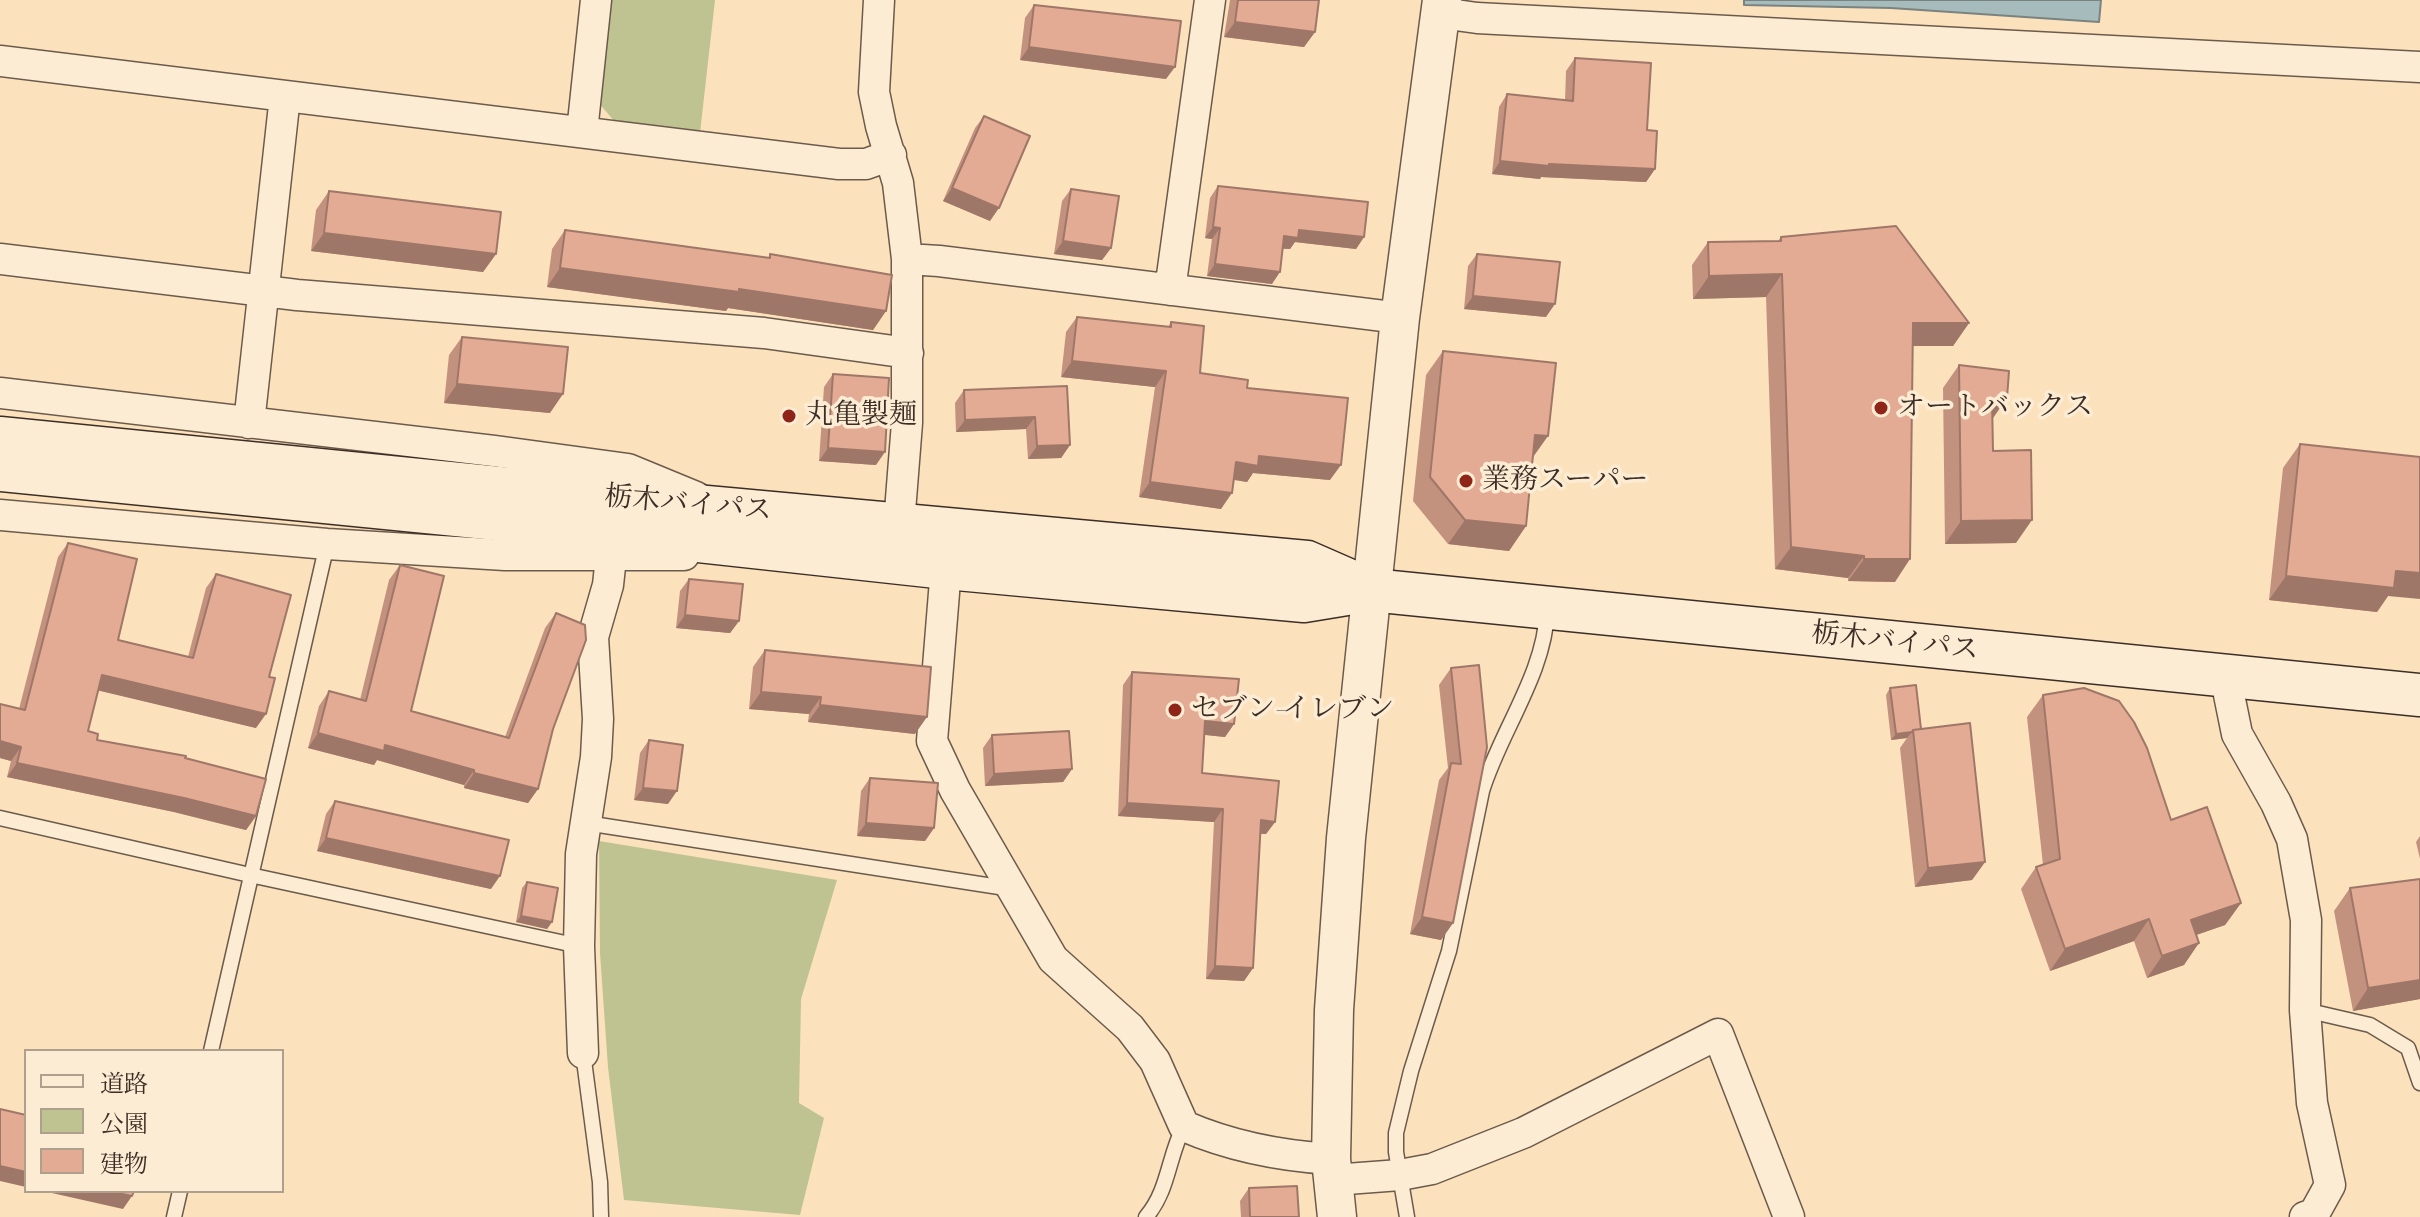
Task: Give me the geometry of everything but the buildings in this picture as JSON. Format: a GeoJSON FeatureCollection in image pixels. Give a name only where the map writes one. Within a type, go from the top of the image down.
{"type":"FeatureCollection","features":[{"type":"Feature","properties":{"kind":"main road","name":"栃木バイパス"},"geometry":{"type":"LineString","coordinates":[[0,438],[1307,562],[1371,590]]}},
{"type":"Feature","properties":{"kind":"main road","name":"栃木バイパス"},"geometry":{"type":"LineString","coordinates":[[0,470],[946,568],[1304,601],[1371,590],[2420,695]]}},
{"type":"Feature","properties":{"kind":"street"},"geometry":{"type":"LineString","coordinates":[[582,132],[596,0]]}},
{"type":"Feature","properties":{"kind":"street"},"geometry":{"type":"LineString","coordinates":[[879,0],[874,92],[898,183],[907,259],[907,423],[899,524]]}},
{"type":"Feature","properties":{"kind":"street"},"geometry":{"type":"LineString","coordinates":[[1170,290],[1210,0]]}},
{"type":"Feature","properties":{"kind":"street"},"geometry":{"type":"LineString","coordinates":[[1337,1217],[1332,1169],[1334,1010],[1343,869],[1400,318],[1441,6],[1477,18],[1674,13],[2420,67]]}},
{"type":"Feature","properties":{"kind":"street"},"geometry":{"type":"LineString","coordinates":[[0,61],[839,164],[866,164],[891,155]]}},
{"type":"Feature","properties":{"kind":"street"},"geometry":{"type":"LineString","coordinates":[[249,423],[285,96]]}},
{"type":"Feature","properties":{"kind":"street"},"geometry":{"type":"LineString","coordinates":[[0,259],[263,291],[764,333],[908,353]]}},
{"type":"Feature","properties":{"kind":"street"},"geometry":{"type":"LineString","coordinates":[[907,259],[1400,318]]}},
{"type":"Feature","properties":{"kind":"street"},"geometry":{"type":"LineString","coordinates":[[0,393],[628,469],[721,508]]}},
{"type":"Feature","properties":{"kind":"street"},"geometry":{"type":"LineString","coordinates":[[0,515],[327,544],[505,555],[677,556],[741,545]]}},
{"type":"Feature","properties":{"kind":"street"},"geometry":{"type":"LineString","coordinates":[[583,1053],[579,946],[581,854],[596,757],[593,637],[608,585],[611,557]]}},
{"type":"Feature","properties":{"kind":"street"},"geometry":{"type":"LineString","coordinates":[[946,568],[932,741],[955,790],[1053,959],[1130,1028],[1155,1061],[1184,1126],[1210,1138],[1300,1157],[1332,1169],[1400,1175],[1432,1169],[1523,1133],[1718,1034],[1789,1217]]}},
{"type":"Feature","properties":{"kind":"street"},"geometry":{"type":"LineString","coordinates":[[2225,675],[2237,734],[2276,803],[2292,839],[2306,920],[2305,1010],[2312,1103],[2330,1185],[2314,1214],[2305,1217]]}},
{"type":"Feature","properties":{"kind":"lane"},"geometry":{"type":"LineString","coordinates":[[211,1049],[327,544]]}},
{"type":"Feature","properties":{"kind":"lane"},"geometry":{"type":"LineString","coordinates":[[1407,1217],[1396,1152],[1399,1116],[1449,951],[1482,791],[1489,768],[1539,656],[1546,631],[1547,607]]}},
{"type":"Feature","properties":{"kind":"lane"},"geometry":{"type":"LineString","coordinates":[[0,818],[579,946]]}},
{"type":"Feature","properties":{"kind":"lane"},"geometry":{"type":"LineString","coordinates":[[586,823],[1014,890]]}},
{"type":"Feature","properties":{"kind":"lane"},"geometry":{"type":"LineString","coordinates":[[2305,1010],[2370,1025],[2408,1048],[2420,1083]]}},
{"type":"Feature","properties":{"kind":"lane"},"geometry":{"type":"LineString","coordinates":[[583,1053],[600,1182],[601,1217]]}},
{"type":"Feature","properties":{"kind":"lane"},"geometry":{"type":"LineString","coordinates":[[1146,1217],[1163,1193],[1184,1126]]}},
{"type":"Feature","properties":{"kind":"lane"},"geometry":{"type":"LineString","coordinates":[[174,1217],[180,1193]]}},
{"type":"Feature","properties":{"kind":"green space"},"geometry":{"type":"Polygon","coordinates":[[[611,0],[715,0],[700,133],[615,122],[598,102],[611,0]]]}},
{"type":"Feature","properties":{"kind":"green space"},"geometry":{"type":"Polygon","coordinates":[[[599,841],[837,880],[801,999],[799,1103],[824,1118],[800,1215],[624,1200],[608,1067],[600,953],[599,841]]]}},
{"type":"Feature","properties":{"kind":"shaded area"},"geometry":{"type":"Polygon","coordinates":[[[1744,0],[2101,0],[2099,22],[1891,8],[1744,5],[1744,0]]]}},
{"type":"Feature","properties":{"kind":"place","name":"オートバックス"},"geometry":{"type":"Point","coordinates":[1881,408]}},
{"type":"Feature","properties":{"kind":"place","name":"丸亀製麺"},"geometry":{"type":"Point","coordinates":[789,416]}},
{"type":"Feature","properties":{"kind":"place","name":"業務スーパー"},"geometry":{"type":"Point","coordinates":[1466,481]}},
{"type":"Feature","properties":{"kind":"place","name":"セブン-イレブン"},"geometry":{"type":"Point","coordinates":[1175,710]}}]}
